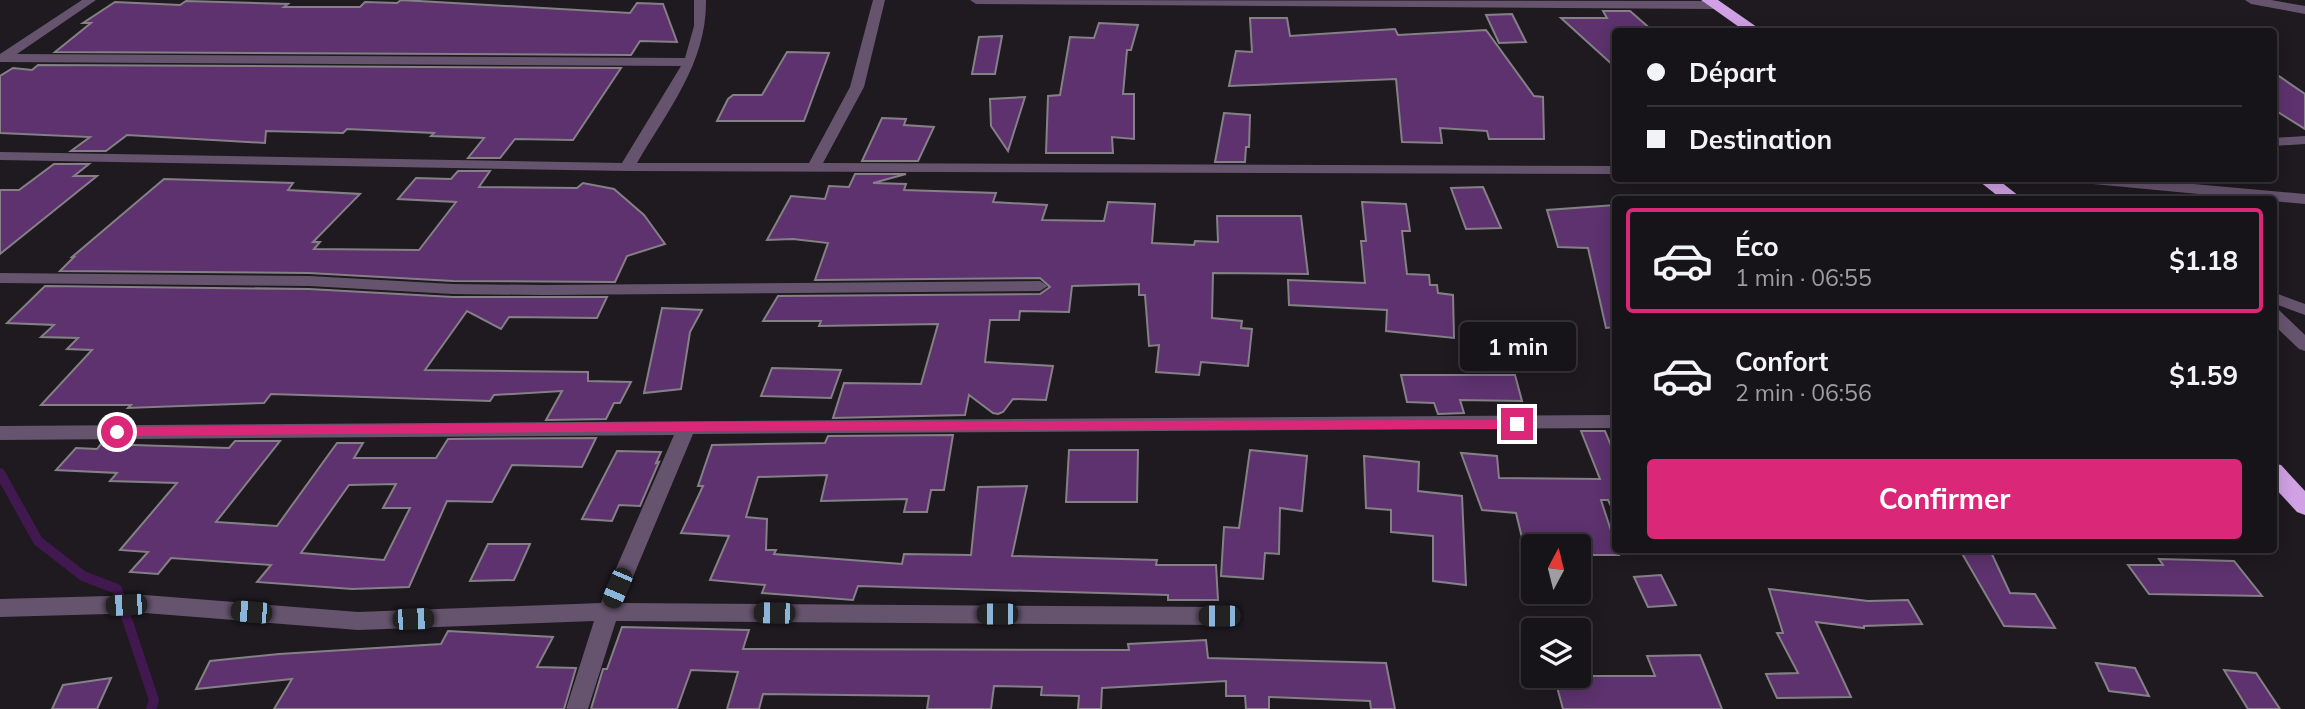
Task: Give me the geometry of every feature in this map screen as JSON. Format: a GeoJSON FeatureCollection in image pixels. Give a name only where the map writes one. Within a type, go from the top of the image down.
{"type":"FeatureCollection","features":[{"type":"Feature","properties":{"kind":"highway"},"geometry":{"type":"LineString","coordinates":[[1712,2],[1751,28]]}},
{"type":"Feature","properties":{"kind":"highway"},"geometry":{"type":"LineString","coordinates":[[1990,182],[2009,196]]}},
{"type":"Feature","properties":{"kind":"highway"},"geometry":{"type":"LineString","coordinates":[[2277,475],[2305,506]]}},
{"type":"Feature","properties":{"kind":"street"},"geometry":{"type":"LineString","coordinates":[[1,59],[90,0]]}},
{"type":"Feature","properties":{"kind":"street"},"geometry":{"type":"LineString","coordinates":[[626,167],[690,62],[699,26],[700,0]]}},
{"type":"Feature","properties":{"kind":"street"},"geometry":{"type":"LineString","coordinates":[[814,167],[857,88],[879,0]]}},
{"type":"Feature","properties":{"kind":"street"},"geometry":{"type":"LineString","coordinates":[[976,0],[1712,2]]}},
{"type":"Feature","properties":{"kind":"street"},"geometry":{"type":"LineString","coordinates":[[2251,0],[2305,10]]}},
{"type":"Feature","properties":{"kind":"street"},"geometry":{"type":"LineString","coordinates":[[1,59],[690,62]]}},
{"type":"Feature","properties":{"kind":"street"},"geometry":{"type":"LineString","coordinates":[[2277,142],[2305,140]]}},
{"type":"Feature","properties":{"kind":"street"},"geometry":{"type":"LineString","coordinates":[[0,156],[626,167],[1612,170]]}},
{"type":"Feature","properties":{"kind":"street"},"geometry":{"type":"LineString","coordinates":[[2110,182],[2271,196]]}},
{"type":"Feature","properties":{"kind":"street"},"geometry":{"type":"LineString","coordinates":[[2110,182],[2126,196]]}},
{"type":"Feature","properties":{"kind":"street"},"geometry":{"type":"LineString","coordinates":[[2277,197],[2305,199]]}},
{"type":"Feature","properties":{"kind":"street"},"geometry":{"type":"LineString","coordinates":[[0,278],[309,281],[453,289],[557,290],[1040,286]]}},
{"type":"Feature","properties":{"kind":"street"},"geometry":{"type":"LineString","coordinates":[[2277,299],[2305,310]]}},
{"type":"Feature","properties":{"kind":"street"},"geometry":{"type":"LineString","coordinates":[[2277,318],[2305,345]]}},
{"type":"Feature","properties":{"kind":"street"},"geometry":{"type":"LineString","coordinates":[[4,433],[687,426],[1612,422]]}},
{"type":"Feature","properties":{"kind":"street"},"geometry":{"type":"LineString","coordinates":[[577,709],[608,612],[687,426]]}},
{"type":"Feature","properties":{"kind":"street"},"geometry":{"type":"LineString","coordinates":[[0,608],[145,604],[358,621],[608,612],[1219,616]]}},
{"type":"Feature","properties":{"kind":"building"},"geometry":{"type":"Polygon","coordinates":[[[401,0],[630,13],[637,3],[663,4],[677,42],[640,41],[631,55],[55,52],[91,23],[83,23],[115,2],[180,5],[186,1],[288,4],[284,7],[360,7],[365,2],[397,3],[401,0]]]}},
{"type":"Feature","properties":{"kind":"building"},"geometry":{"type":"Polygon","coordinates":[[[1603,11],[1630,11],[1649,28],[1612,28],[1612,64],[1561,18],[1607,18],[1603,11]]]}},
{"type":"Feature","properties":{"kind":"building"},"geometry":{"type":"Polygon","coordinates":[[[1512,14],[1526,42],[1499,43],[1486,15],[1512,14]]]}},
{"type":"Feature","properties":{"kind":"building"},"geometry":{"type":"Polygon","coordinates":[[[1250,18],[1287,18],[1290,36],[1395,29],[1398,35],[1486,30],[1534,96],[1543,97],[1544,139],[1489,139],[1487,131],[1440,128],[1442,143],[1402,142],[1396,79],[1229,86],[1236,51],[1252,52],[1250,18]]]}},
{"type":"Feature","properties":{"kind":"building"},"geometry":{"type":"Polygon","coordinates":[[[1099,23],[1138,25],[1131,50],[1127,50],[1123,94],[1134,94],[1134,139],[1112,137],[1113,153],[1046,153],[1048,96],[1060,95],[1070,37],[1094,38],[1099,23]]]}},
{"type":"Feature","properties":{"kind":"building"},"geometry":{"type":"Polygon","coordinates":[[[1002,36],[995,74],[972,74],[979,37],[1002,36]]]}},
{"type":"Feature","properties":{"kind":"building"},"geometry":{"type":"Polygon","coordinates":[[[787,52],[829,53],[804,121],[717,121],[728,99],[733,95],[762,95],[787,52]]]}},
{"type":"Feature","properties":{"kind":"building"},"geometry":{"type":"Polygon","coordinates":[[[38,65],[621,68],[573,140],[515,139],[500,158],[468,158],[484,138],[347,129],[343,133],[266,131],[265,143],[127,135],[106,151],[71,151],[90,137],[0,133],[0,76],[13,68],[32,70],[38,65]]]}},
{"type":"Feature","properties":{"kind":"building"},"geometry":{"type":"Polygon","coordinates":[[[2277,75],[2305,94],[2305,129],[2277,112],[2277,75]]]}},
{"type":"Feature","properties":{"kind":"building"},"geometry":{"type":"Polygon","coordinates":[[[1025,97],[1008,151],[991,126],[990,99],[1025,97]]]}},
{"type":"Feature","properties":{"kind":"building"},"geometry":{"type":"Polygon","coordinates":[[[1224,113],[1250,115],[1249,147],[1246,147],[1245,162],[1215,162],[1224,113]]]}},
{"type":"Feature","properties":{"kind":"building"},"geometry":{"type":"Polygon","coordinates":[[[882,118],[906,119],[904,125],[934,127],[918,161],[862,161],[882,118]]]}},
{"type":"Feature","properties":{"kind":"building"},"geometry":{"type":"Polygon","coordinates":[[[54,164],[89,164],[74,176],[97,176],[0,254],[0,190],[19,190],[54,164]]]}},
{"type":"Feature","properties":{"kind":"building"},"geometry":{"type":"Polygon","coordinates":[[[458,171],[490,171],[479,187],[577,188],[583,183],[614,189],[644,215],[665,244],[627,256],[615,282],[453,281],[309,273],[60,271],[72,257],[164,179],[293,183],[288,190],[360,194],[313,242],[320,242],[314,249],[419,250],[456,202],[398,199],[416,178],[451,179],[458,171]]]}},
{"type":"Feature","properties":{"kind":"building"},"geometry":{"type":"Polygon","coordinates":[[[855,174],[906,174],[873,183],[906,184],[904,190],[996,193],[993,202],[1047,205],[1042,220],[1104,221],[1108,202],[1155,204],[1152,243],[1194,245],[1195,241],[1218,242],[1217,216],[1301,216],[1308,274],[1213,273],[1212,318],[1242,321],[1241,328],[1252,329],[1248,366],[1201,362],[1199,375],[1156,372],[1159,345],[1149,346],[1145,295],[1139,295],[1139,284],[1072,286],[1069,312],[1020,311],[1019,320],[990,320],[985,362],[1053,366],[1046,400],[1013,399],[1003,412],[998,414],[969,395],[965,415],[833,418],[844,383],[921,384],[938,324],[819,326],[821,321],[763,321],[778,296],[1040,294],[1050,287],[1040,278],[815,280],[828,243],[793,239],[767,240],[791,196],[825,199],[829,186],[849,187],[855,174]]]}},
{"type":"Feature","properties":{"kind":"building"},"geometry":{"type":"Polygon","coordinates":[[[1483,187],[1501,228],[1466,229],[1451,188],[1483,187]]]}},
{"type":"Feature","properties":{"kind":"building"},"geometry":{"type":"Polygon","coordinates":[[[1362,202],[1406,204],[1410,231],[1402,231],[1407,274],[1429,275],[1430,285],[1437,285],[1438,293],[1453,295],[1454,338],[1386,331],[1387,310],[1289,305],[1288,280],[1365,283],[1361,241],[1366,241],[1362,202]]]}},
{"type":"Feature","properties":{"kind":"building"},"geometry":{"type":"Polygon","coordinates":[[[1612,205],[1612,327],[1606,328],[1588,248],[1558,247],[1547,210],[1612,205]]]}},
{"type":"Feature","properties":{"kind":"building"},"geometry":{"type":"Polygon","coordinates":[[[45,286],[309,289],[453,297],[607,297],[597,318],[509,317],[501,329],[467,311],[425,370],[588,372],[588,381],[631,382],[620,403],[614,403],[606,419],[546,420],[562,391],[494,395],[490,401],[271,394],[264,403],[128,408],[131,405],[41,405],[92,350],[67,349],[78,338],[41,337],[54,325],[7,323],[45,286]]]}},
{"type":"Feature","properties":{"kind":"building"},"geometry":{"type":"Polygon","coordinates":[[[662,308],[702,310],[690,332],[681,389],[644,393],[662,308]]]}},
{"type":"Feature","properties":{"kind":"building"},"geometry":{"type":"Polygon","coordinates":[[[1500,321],[1530,322],[1536,347],[1505,343],[1500,321]]]}},
{"type":"Feature","properties":{"kind":"building"},"geometry":{"type":"Polygon","coordinates":[[[772,368],[841,370],[831,398],[761,396],[772,368]]]}},
{"type":"Feature","properties":{"kind":"building"},"geometry":{"type":"Polygon","coordinates":[[[1401,375],[1515,375],[1522,401],[1460,400],[1464,413],[1438,414],[1434,403],[1407,402],[1401,375]]]}},
{"type":"Feature","properties":{"kind":"building"},"geometry":{"type":"Polygon","coordinates":[[[1581,431],[1605,431],[1612,448],[1612,508],[1608,500],[1601,500],[1612,534],[1612,553],[1619,555],[1591,555],[1591,534],[1521,534],[1516,513],[1482,510],[1461,453],[1497,456],[1499,478],[1600,479],[1581,431]]]}},
{"type":"Feature","properties":{"kind":"building"},"geometry":{"type":"Polygon","coordinates":[[[953,435],[944,490],[931,490],[927,512],[904,512],[907,499],[821,501],[827,475],[758,477],[746,517],[767,519],[766,550],[776,550],[774,554],[902,564],[904,554],[971,555],[978,487],[1027,486],[1012,556],[1157,560],[1156,565],[1216,565],[1218,600],[1168,600],[1168,595],[858,586],[853,600],[762,593],[765,585],[710,580],[729,536],[681,533],[703,486],[698,486],[712,445],[825,443],[828,436],[953,435]]]}},
{"type":"Feature","properties":{"kind":"building"},"geometry":{"type":"Polygon","coordinates":[[[596,438],[582,467],[512,465],[492,502],[447,501],[409,587],[352,589],[257,582],[271,565],[171,558],[158,574],[130,572],[148,552],[120,550],[177,483],[110,481],[117,473],[56,470],[76,448],[97,449],[101,444],[229,448],[235,441],[280,441],[216,522],[277,526],[337,443],[363,443],[354,458],[436,458],[448,439],[596,438]],[[396,484],[349,485],[301,553],[384,560],[410,508],[383,508],[396,484]]]}},
{"type":"Feature","properties":{"kind":"building"},"geometry":{"type":"Polygon","coordinates":[[[1069,450],[1138,450],[1137,502],[1066,502],[1069,450]]]}},
{"type":"Feature","properties":{"kind":"building"},"geometry":{"type":"Polygon","coordinates":[[[1250,450],[1307,456],[1302,511],[1280,508],[1279,554],[1265,553],[1263,579],[1221,576],[1224,527],[1239,528],[1250,450]]]}},
{"type":"Feature","properties":{"kind":"building"},"geometry":{"type":"Polygon","coordinates":[[[617,451],[661,452],[640,506],[619,505],[612,521],[582,519],[617,451]]]}},
{"type":"Feature","properties":{"kind":"building"},"geometry":{"type":"Polygon","coordinates":[[[1364,456],[1419,462],[1418,491],[1462,496],[1466,585],[1433,581],[1433,536],[1391,532],[1391,510],[1366,508],[1364,456]]]}},
{"type":"Feature","properties":{"kind":"building"},"geometry":{"type":"Polygon","coordinates":[[[488,544],[530,544],[514,580],[470,581],[488,544]]]}},
{"type":"Feature","properties":{"kind":"building"},"geometry":{"type":"Polygon","coordinates":[[[1962,553],[1991,553],[2010,593],[2035,594],[2055,628],[2004,626],[1962,553]]]}},
{"type":"Feature","properties":{"kind":"building"},"geometry":{"type":"Polygon","coordinates":[[[2159,559],[2234,561],[2262,596],[2149,594],[2128,565],[2163,565],[2159,559]]]}},
{"type":"Feature","properties":{"kind":"building"},"geometry":{"type":"Polygon","coordinates":[[[1661,575],[1676,605],[1648,607],[1634,577],[1661,575]]]}},
{"type":"Feature","properties":{"kind":"building"},"geometry":{"type":"Polygon","coordinates":[[[1769,589],[1868,601],[1908,600],[1922,624],[1864,628],[1816,622],[1851,697],[1777,698],[1766,674],[1798,673],[1777,633],[1783,633],[1769,589]]]}},
{"type":"Feature","properties":{"kind":"building"},"geometry":{"type":"Polygon","coordinates":[[[622,627],[749,630],[743,649],[1129,650],[1128,644],[1206,640],[1208,658],[1386,663],[1395,709],[1371,709],[1370,701],[1269,697],[1269,709],[1246,709],[1245,696],[1226,696],[1226,681],[1102,688],[1101,709],[1078,709],[1079,696],[1041,695],[1042,687],[994,686],[991,709],[927,709],[929,696],[763,694],[759,709],[727,709],[738,672],[691,670],[677,709],[591,709],[603,669],[607,669],[622,627]]]}},
{"type":"Feature","properties":{"kind":"building"},"geometry":{"type":"Polygon","coordinates":[[[448,631],[553,637],[537,667],[576,668],[564,709],[274,709],[292,679],[196,689],[210,661],[441,644],[448,631]]]}},
{"type":"Feature","properties":{"kind":"building"},"geometry":{"type":"Polygon","coordinates":[[[1700,655],[1722,709],[1563,709],[1557,688],[1591,688],[1591,676],[1655,676],[1647,656],[1700,655]]]}},
{"type":"Feature","properties":{"kind":"building"},"geometry":{"type":"Polygon","coordinates":[[[2096,663],[2135,668],[2149,696],[2109,691],[2096,663]]]}},
{"type":"Feature","properties":{"kind":"building"},"geometry":{"type":"Polygon","coordinates":[[[2224,670],[2256,673],[2280,709],[2248,709],[2224,670]]]}},
{"type":"Feature","properties":{"kind":"building"},"geometry":{"type":"Polygon","coordinates":[[[111,678],[97,709],[52,709],[63,685],[111,678]]]}},
{"type":"Feature","properties":{"kind":"waterway"},"geometry":{"type":"LineString","coordinates":[[0,473],[38,541],[83,576],[117,589],[154,700],[151,709]]}},
{"type":"Feature","properties":{"kind":"route"},"geometry":{"type":"LineString","coordinates":[[117,432],[687,426],[1517,424]]}}]}
